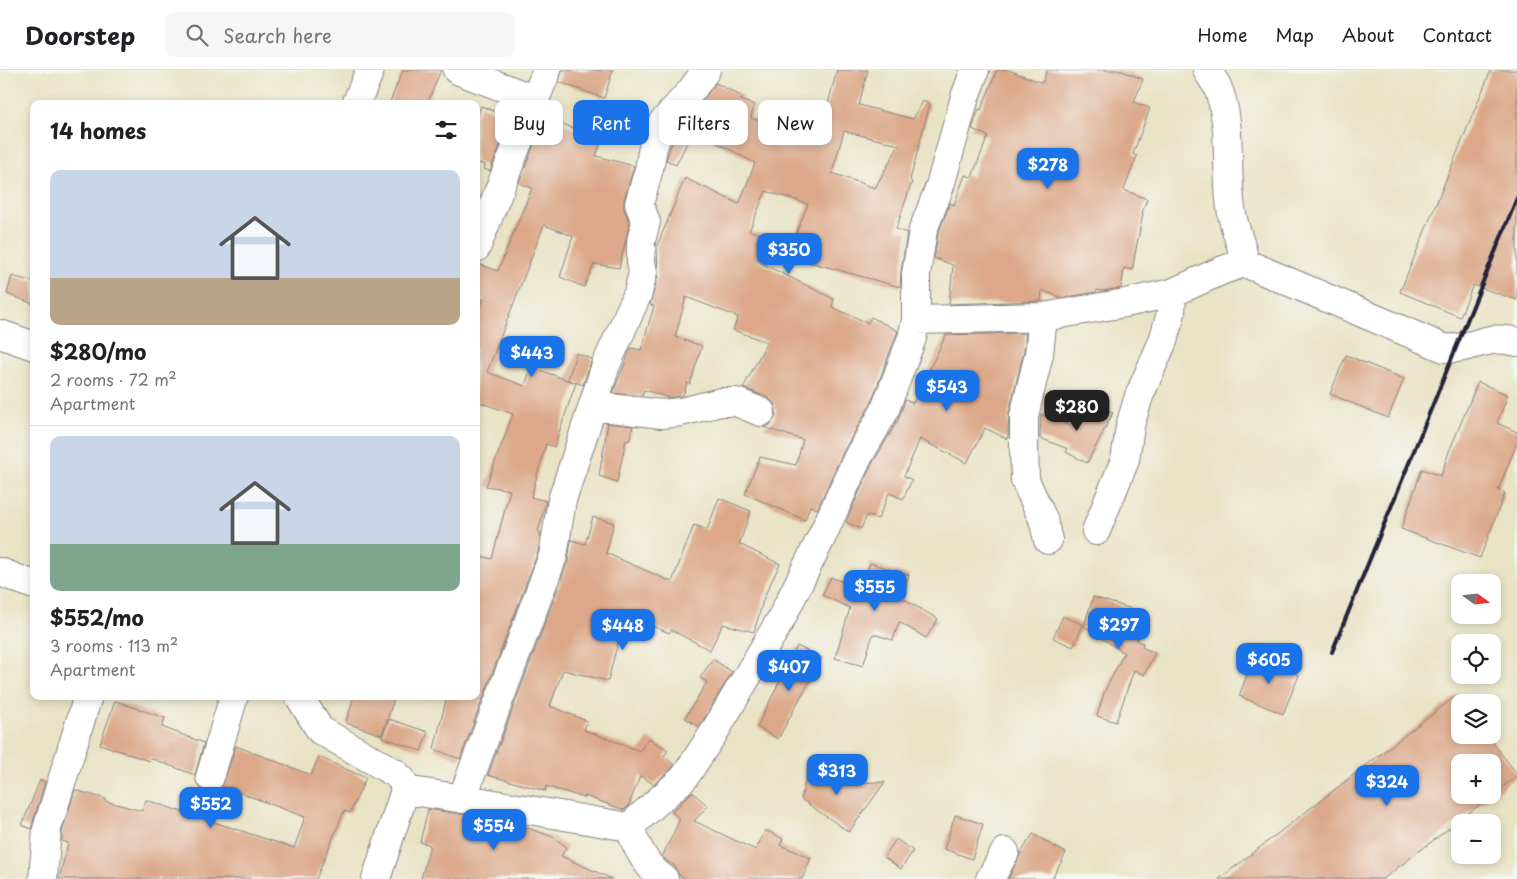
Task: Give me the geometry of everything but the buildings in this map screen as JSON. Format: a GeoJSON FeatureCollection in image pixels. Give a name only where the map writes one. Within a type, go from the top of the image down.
{"type":"FeatureCollection","features":[{"type":"Feature","properties":{"kind":"street"},"geometry":{"type":"LineString","coordinates":[[358,100],[370,70]]}},
{"type":"Feature","properties":{"kind":"street"},"geometry":{"type":"LineString","coordinates":[[457,70],[536,100],[547,70]]}},
{"type":"Feature","properties":{"kind":"street"},"geometry":{"type":"LineString","coordinates":[[462,799],[554,556],[562,500],[606,365],[642,280],[643,272],[640,253],[646,222],[639,204],[649,170],[653,147],[662,123],[691,91],[706,70]]}},
{"type":"Feature","properties":{"kind":"street"},"geometry":{"type":"LineString","coordinates":[[629,827],[684,778],[712,734],[780,621],[824,532],[857,459],[884,412],[912,338],[916,320],[916,274],[923,230],[940,186],[965,96],[975,70]]}},
{"type":"Feature","properties":{"kind":"street"},"geometry":{"type":"LineString","coordinates":[[1207,70],[1217,87],[1226,119],[1230,206],[1233,222],[1243,248],[1245,263]]}},
{"type":"Feature","properties":{"kind":"street"},"geometry":{"type":"LineString","coordinates":[[480,238],[518,145]]}},
{"type":"Feature","properties":{"kind":"street"},"geometry":{"type":"LineString","coordinates":[[916,320],[1042,317],[1125,303],[1172,293],[1223,270],[1245,263],[1444,348],[1456,349],[1486,340],[1506,339],[1517,342]]}},
{"type":"Feature","properties":{"kind":"street"},"geometry":{"type":"LineString","coordinates":[[1096,531],[1125,460],[1130,426],[1140,396],[1164,342],[1171,313],[1172,293]]}},
{"type":"Feature","properties":{"kind":"street"},"geometry":{"type":"LineString","coordinates":[[1042,317],[1039,354],[1024,416],[1024,444],[1025,480],[1042,519],[1048,540]]}},
{"type":"Feature","properties":{"kind":"street"},"geometry":{"type":"LineString","coordinates":[[0,334],[30,345]]}},
{"type":"Feature","properties":{"kind":"street"},"geometry":{"type":"LineString","coordinates":[[593,406],[662,414],[681,412],[720,402],[736,402],[761,412]]}},
{"type":"Feature","properties":{"kind":"street"},"geometry":{"type":"LineString","coordinates":[[0,572],[30,583]]}},
{"type":"Feature","properties":{"kind":"street"},"geometry":{"type":"LineString","coordinates":[[43,879],[47,829],[87,700]]}},
{"type":"Feature","properties":{"kind":"street"},"geometry":{"type":"LineString","coordinates":[[210,777],[233,700]]}},
{"type":"Feature","properties":{"kind":"street"},"geometry":{"type":"LineString","coordinates":[[301,700],[320,730],[395,772],[402,780],[405,790],[376,879]]}},
{"type":"Feature","properties":{"kind":"street"},"geometry":{"type":"LineString","coordinates":[[405,790],[629,827]]}},
{"type":"Feature","properties":{"kind":"street"},"geometry":{"type":"LineString","coordinates":[[629,827],[639,851],[658,877]]}},
{"type":"Feature","properties":{"kind":"street"},"geometry":{"type":"LineString","coordinates":[[990,879],[1005,852]]}},
{"type":"Feature","properties":{"kind":"railway"},"geometry":{"type":"LineString","coordinates":[[1332,652],[1517,198]]}}]}
